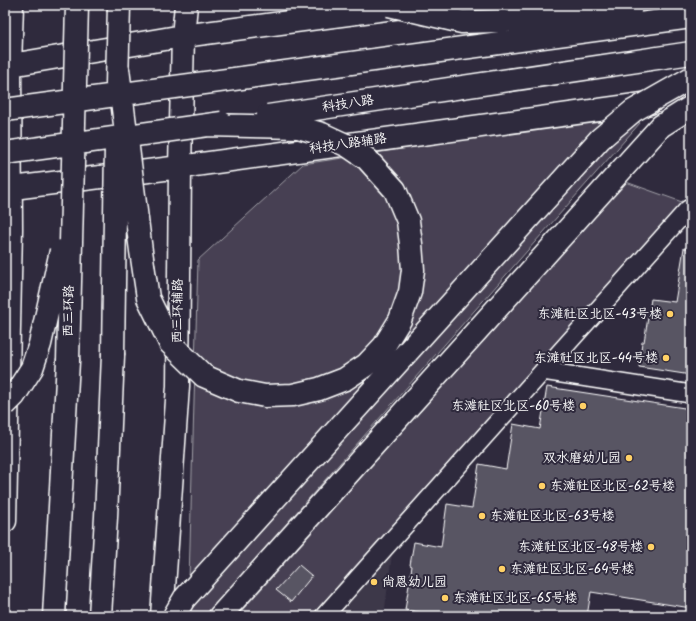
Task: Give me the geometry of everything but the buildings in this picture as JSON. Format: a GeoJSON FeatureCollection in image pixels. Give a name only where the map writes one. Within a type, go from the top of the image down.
{"type":"FeatureCollection","features":[{"type":"Feature","properties":{"kind":"main road"},"geometry":{"type":"LineString","coordinates":[[5,521],[8,66],[12,5]]}},
{"type":"Feature","properties":{"kind":"main road","name":"西三环路"},"geometry":{"type":"LineString","coordinates":[[54,616],[68,361],[77,5]]}},
{"type":"Feature","properties":{"kind":"main road"},"geometry":{"type":"LineString","coordinates":[[100,616],[113,355],[119,5]]}},
{"type":"Feature","properties":{"kind":"main road","name":"西三环辅路"},"geometry":{"type":"LineString","coordinates":[[162,616],[178,386],[180,167],[186,5]]}},
{"type":"Feature","properties":{"kind":"main road"},"geometry":{"type":"LineString","coordinates":[[389,5],[462,22],[528,20],[628,11],[691,16]]}},
{"type":"Feature","properties":{"kind":"main road"},"geometry":{"type":"LineString","coordinates":[[8,66],[184,36],[416,5]]}},
{"type":"Feature","properties":{"kind":"main road"},"geometry":{"type":"LineString","coordinates":[[5,110],[691,16]]}},
{"type":"Feature","properties":{"kind":"main road","name":"科技八路"},"geometry":{"type":"LineString","coordinates":[[5,153],[206,125],[691,53]]}},
{"type":"Feature","properties":{"kind":"main road"},"geometry":{"type":"LineString","coordinates":[[118,69],[148,298],[170,343],[204,376],[239,391],[265,396],[293,396],[319,389],[345,379],[366,365],[384,346],[400,320],[410,292],[413,270],[408,221],[395,190],[367,159],[348,146],[322,134],[298,127],[206,125]]}},
{"type":"Feature","properties":{"kind":"main road"},"geometry":{"type":"LineString","coordinates":[[174,616],[184,599],[600,139],[633,111],[691,78]]}},
{"type":"Feature","properties":{"kind":"main road","name":"科技八路辅路"},"geometry":{"type":"LineString","coordinates":[[8,189],[691,97]]}},
{"type":"Feature","properties":{"kind":"main road"},"geometry":{"type":"LineString","coordinates":[[220,616],[661,126],[691,107]]}},
{"type":"Feature","properties":{"kind":"main road"},"geometry":{"type":"LineString","coordinates":[[5,405],[14,396],[32,368],[40,344],[72,203]]}},
{"type":"Feature","properties":{"kind":"street"},"geometry":{"type":"LineString","coordinates":[[324,616],[542,371],[688,210],[691,210]]}},
{"type":"Feature","properties":{"kind":"street"},"geometry":{"type":"LineString","coordinates":[[542,371],[691,394]]}},
{"type":"Feature","properties":{"kind":"shaded area"},"geometry":{"type":"Polygon","coordinates":[[[631,117],[640,123],[205,616],[188,616],[198,260],[303,164],[600,119],[631,117]]]}},
{"type":"Feature","properties":{"kind":"shaded area"},"geometry":{"type":"Polygon","coordinates":[[[626,182],[682,202],[311,616],[237,616],[626,182]]]}},
{"type":"Feature","properties":{"kind":"shaded area","name":"尚恩幼儿园"},"geometry":{"type":"Polygon","coordinates":[[[393,547],[384,616],[328,616],[393,547]]]}},
{"type":"Feature","properties":{"kind":"place","name":"东滩社区北区-43号楼"},"geometry":{"type":"Point","coordinates":[670,314]}},
{"type":"Feature","properties":{"kind":"place","name":"东滩社区北区-44号楼"},"geometry":{"type":"Point","coordinates":[666,358]}},
{"type":"Feature","properties":{"kind":"place","name":"东滩社区北区-60号楼"},"geometry":{"type":"Point","coordinates":[583,406]}},
{"type":"Feature","properties":{"kind":"place","name":"双水磨幼儿园"},"geometry":{"type":"Point","coordinates":[629,458]}},
{"type":"Feature","properties":{"kind":"place","name":"东滩社区北区-62号楼"},"geometry":{"type":"Point","coordinates":[542,486]}},
{"type":"Feature","properties":{"kind":"place","name":"东滩社区北区-63号楼"},"geometry":{"type":"Point","coordinates":[482,516]}},
{"type":"Feature","properties":{"kind":"place","name":"东滩社区北区-48号楼"},"geometry":{"type":"Point","coordinates":[651,547]}},
{"type":"Feature","properties":{"kind":"place","name":"东滩社区北区-64号楼"},"geometry":{"type":"Point","coordinates":[502,569]}},
{"type":"Feature","properties":{"kind":"place","name":"尚恩幼儿园"},"geometry":{"type":"Point","coordinates":[374,582]}},
{"type":"Feature","properties":{"kind":"place","name":"东滩社区北区-65号楼"},"geometry":{"type":"Point","coordinates":[445,598]}}]}
